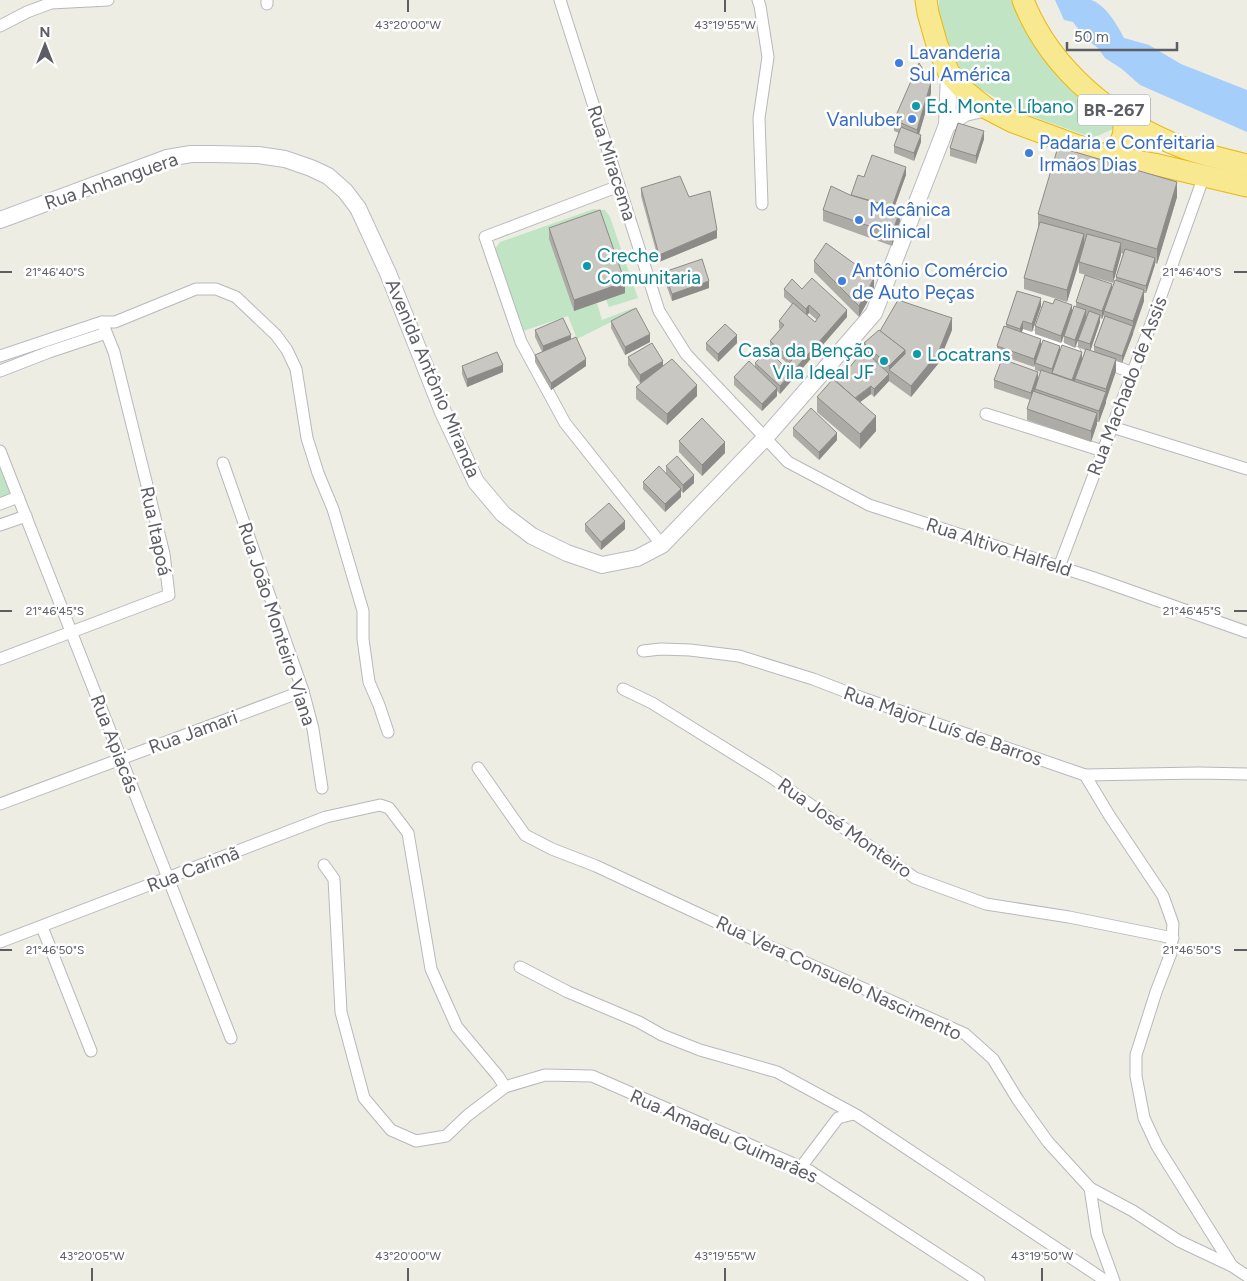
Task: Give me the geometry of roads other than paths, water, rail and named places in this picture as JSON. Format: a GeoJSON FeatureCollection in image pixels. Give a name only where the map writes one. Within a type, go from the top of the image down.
{"type":"FeatureCollection","features":[{"type":"Feature","properties":{"kind":"highway","name":"BR-267"},"geometry":{"type":"LineString","coordinates":[[926,0],[937,45],[949,73],[966,92],[986,108],[1013,122],[1102,155],[1154,164],[1247,186]]}},
{"type":"Feature","properties":{"kind":"highway","name":"BR-267"},"geometry":{"type":"LineString","coordinates":[[1023,0],[1038,31],[1055,56],[1074,78],[1122,116],[1184,148],[1247,165]]}},
{"type":"Feature","properties":{"kind":"highway"},"geometry":{"type":"LineString","coordinates":[[1102,155],[1110,153],[1122,141],[1124,133],[1122,116]]}},
{"type":"Feature","properties":{"kind":"street"},"geometry":{"type":"LineString","coordinates":[[0,26],[27,12],[51,3],[108,0]]}},
{"type":"Feature","properties":{"kind":"street","name":"Rua Miracema"},"geometry":{"type":"LineString","coordinates":[[560,0],[659,311],[686,354],[765,438]]}},
{"type":"Feature","properties":{"kind":"street"},"geometry":{"type":"LineString","coordinates":[[758,0],[768,57],[759,118],[762,204]]}},
{"type":"Feature","properties":{"kind":"street","name":"Avenida Antônio Miranda"},"geometry":{"type":"LineString","coordinates":[[312,168],[328,176],[346,191],[358,208],[388,273],[443,412],[476,482],[503,514],[532,536],[567,554],[602,566],[637,558],[662,545],[765,438],[874,312],[947,125],[949,73]]}},
{"type":"Feature","properties":{"kind":"street"},"geometry":{"type":"LineString","coordinates":[[947,125],[965,113],[986,108]]}},
{"type":"Feature","properties":{"kind":"street","name":"Rua Anhanguera"},"geometry":{"type":"LineString","coordinates":[[0,220],[167,158],[191,154],[258,155],[286,159],[312,168]]}},
{"type":"Feature","properties":{"kind":"street","name":"Rua Machado de Assis"},"geometry":{"type":"LineString","coordinates":[[1059,567],[1133,373],[1204,176]]}},
{"type":"Feature","properties":{"kind":"street"},"geometry":{"type":"LineString","coordinates":[[619,186],[485,237],[521,342],[565,423],[662,545]]}},
{"type":"Feature","properties":{"kind":"street"},"geometry":{"type":"LineString","coordinates":[[0,371],[196,289],[216,289],[236,297],[276,336],[287,350],[296,369],[307,438],[318,473],[333,509],[363,611],[363,639],[369,682],[388,732]]}},
{"type":"Feature","properties":{"kind":"street"},"geometry":{"type":"LineString","coordinates":[[0,356],[104,328]]}},
{"type":"Feature","properties":{"kind":"street","name":"Rua Itapoá"},"geometry":{"type":"LineString","coordinates":[[0,659],[169,596],[164,554],[114,352],[104,328]]}},
{"type":"Feature","properties":{"kind":"street"},"geometry":{"type":"LineString","coordinates":[[1025,333],[1133,373]]}},
{"type":"Feature","properties":{"kind":"street"},"geometry":{"type":"LineString","coordinates":[[986,414],[1103,451]]}},
{"type":"Feature","properties":{"kind":"street"},"geometry":{"type":"LineString","coordinates":[[1112,427],[1247,469]]}},
{"type":"Feature","properties":{"kind":"street","name":"Rua Altivo Halfeld"},"geometry":{"type":"LineString","coordinates":[[765,438],[788,462],[868,505],[1059,567],[1247,632]]}},
{"type":"Feature","properties":{"kind":"street","name":"Rua Apiacás"},"geometry":{"type":"LineString","coordinates":[[0,451],[230,1038]]}},
{"type":"Feature","properties":{"kind":"street","name":"Rua João Monteiro Viana"},"geometry":{"type":"LineString","coordinates":[[223,463],[303,691],[313,729],[322,788]]}},
{"type":"Feature","properties":{"kind":"street"},"geometry":{"type":"LineString","coordinates":[[0,504],[18,497]]}},
{"type":"Feature","properties":{"kind":"street"},"geometry":{"type":"LineString","coordinates":[[0,525],[26,516]]}},
{"type":"Feature","properties":{"kind":"street","name":"Rua Major Luís de Barros"},"geometry":{"type":"LineString","coordinates":[[643,651],[661,649],[690,650],[739,656],[813,679],[865,699],[1085,775],[1247,774]]}},
{"type":"Feature","properties":{"kind":"street","name":"Rua José Monteiro"},"geometry":{"type":"LineString","coordinates":[[623,689],[652,703],[771,777],[915,878],[986,904],[1068,917],[1173,938]]}},
{"type":"Feature","properties":{"kind":"street","name":"Rua Jamari"},"geometry":{"type":"LineString","coordinates":[[0,804],[303,691]]}},
{"type":"Feature","properties":{"kind":"street","name":"Rua Vera Consuelo Nascimento"},"geometry":{"type":"LineString","coordinates":[[478,768],[525,835],[552,849],[596,866],[965,1034],[993,1059],[1018,1100],[1048,1142],[1090,1188],[1133,1211],[1179,1241],[1233,1267],[1247,1276]]}},
{"type":"Feature","properties":{"kind":"street"},"geometry":{"type":"LineString","coordinates":[[1085,775],[1109,815],[1163,896],[1172,924],[1171,953],[1156,992],[1136,1055],[1136,1076],[1144,1118],[1157,1146],[1233,1267],[1247,1265]]}},
{"type":"Feature","properties":{"kind":"street","name":"Rua Carimã"},"geometry":{"type":"LineString","coordinates":[[0,942],[326,817],[380,805],[389,808],[408,832],[431,969],[457,1027],[505,1087]]}},
{"type":"Feature","properties":{"kind":"street","name":"Rua Amadeu Guimarães"},"geometry":{"type":"LineString","coordinates":[[324,864],[334,879],[341,1012],[364,1098],[391,1130],[416,1141],[446,1136],[505,1087],[545,1075],[592,1076],[810,1171],[979,1281]]}},
{"type":"Feature","properties":{"kind":"street"},"geometry":{"type":"LineString","coordinates":[[42,926],[90,1051]]}},
{"type":"Feature","properties":{"kind":"street"},"geometry":{"type":"LineString","coordinates":[[520,967],[568,992],[639,1022],[662,1035],[700,1050],[777,1072],[853,1114],[1106,1281]]}},
{"type":"Feature","properties":{"kind":"street"},"geometry":{"type":"LineString","coordinates":[[801,1167],[838,1118],[853,1114]]}},
{"type":"Feature","properties":{"kind":"street"},"geometry":{"type":"LineString","coordinates":[[1090,1188],[1097,1234],[1114,1281]]}},
{"type":"Feature","properties":{"kind":"water"},"geometry":{"type":"Polygon","coordinates":[[[1055,0],[1091,0],[1102,6],[1124,38],[1149,45],[1181,64],[1247,90],[1247,132],[1140,85],[1122,69],[1105,58],[1098,48],[1086,39],[1073,22],[1064,20],[1055,0]]]}},
{"type":"Feature","properties":{"kind":"place","name":"Lavanderia Sul América"},"geometry":{"type":"Point","coordinates":[899,63]}},
{"type":"Feature","properties":{"kind":"place","name":"Ed. Monte Líbano"},"geometry":{"type":"Point","coordinates":[916,106]}},
{"type":"Feature","properties":{"kind":"place","name":"Vanluber"},"geometry":{"type":"Point","coordinates":[912,119]}},
{"type":"Feature","properties":{"kind":"place","name":"Padaria e Confeitaria Irmãos Dias"},"geometry":{"type":"Point","coordinates":[1029,153]}},
{"type":"Feature","properties":{"kind":"place","name":"Mecânica Clinical"},"geometry":{"type":"Point","coordinates":[859,220]}},
{"type":"Feature","properties":{"kind":"place","name":"Creche Comunitaria"},"geometry":{"type":"Point","coordinates":[587,266]}},
{"type":"Feature","properties":{"kind":"place","name":"Antônio Comércio de Auto Peças"},"geometry":{"type":"Point","coordinates":[842,281]}},
{"type":"Feature","properties":{"kind":"place","name":"Locatrans"},"geometry":{"type":"Point","coordinates":[917,354]}},
{"type":"Feature","properties":{"kind":"place","name":"Casa da Benção Vila Ideal JF"},"geometry":{"type":"Point","coordinates":[884,361]}}]}
